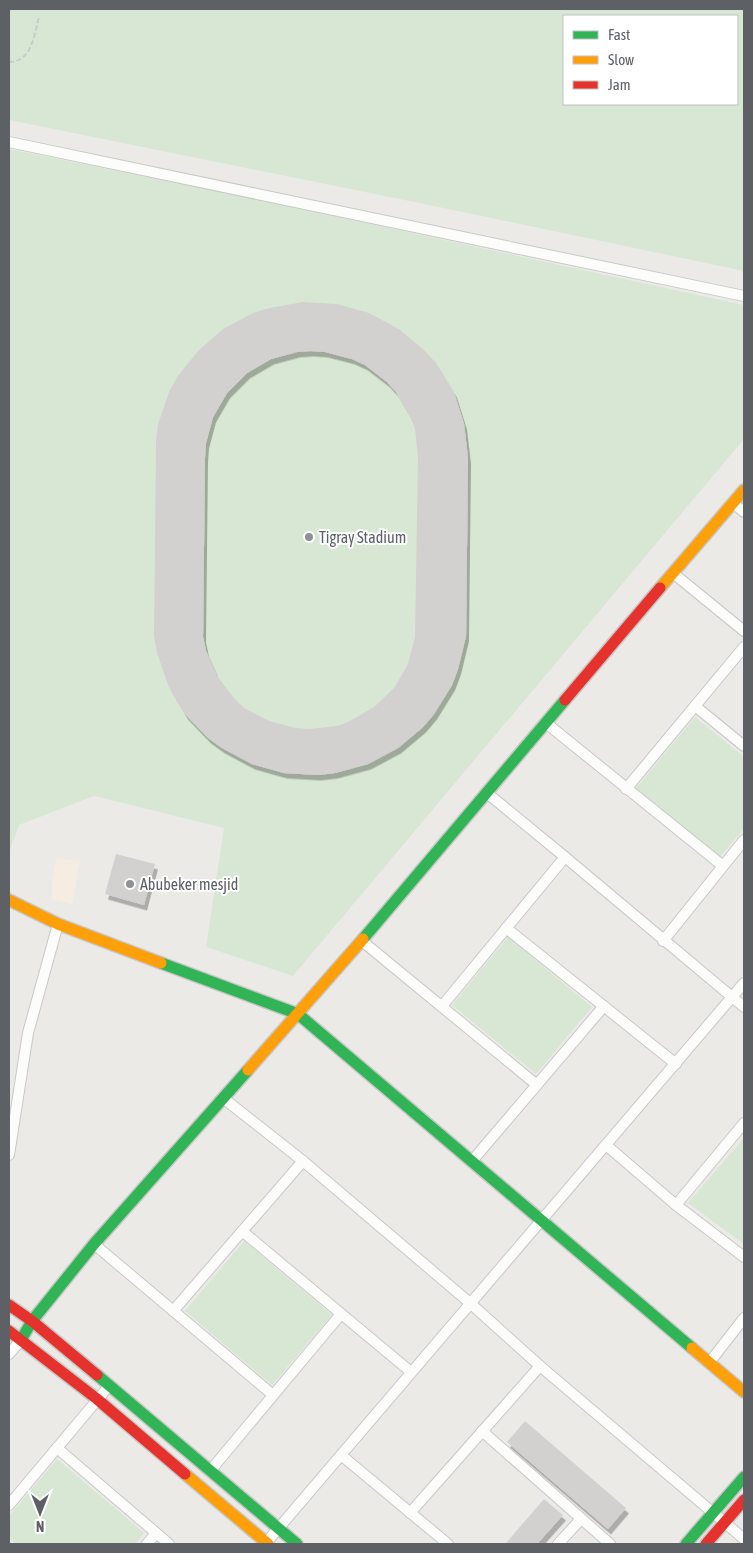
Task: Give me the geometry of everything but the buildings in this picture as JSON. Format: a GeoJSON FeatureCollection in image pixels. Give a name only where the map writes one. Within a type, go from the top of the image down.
{"type":"FeatureCollection","features":[{"type":"Feature","properties":{"kind":"street"},"geometry":{"type":"LineString","coordinates":[[9,142],[744,296]]}},
{"type":"Feature","properties":{"kind":"street"},"geometry":{"type":"LineString","coordinates":[[9,1354],[21,1340],[32,1321],[94,1244],[362,941],[744,490]]}},
{"type":"Feature","properties":{"kind":"street"},"geometry":{"type":"LineString","coordinates":[[733,503],[744,512]]}},
{"type":"Feature","properties":{"kind":"street"},"geometry":{"type":"LineString","coordinates":[[674,573],[744,631]]}},
{"type":"Feature","properties":{"kind":"street"},"geometry":{"type":"LineString","coordinates":[[626,789],[744,647]]}},
{"type":"Feature","properties":{"kind":"street"},"geometry":{"type":"LineString","coordinates":[[696,706],[744,746]]}},
{"type":"Feature","properties":{"kind":"street"},"geometry":{"type":"LineString","coordinates":[[546,723],[723,866]]}},
{"type":"Feature","properties":{"kind":"street"},"geometry":{"type":"LineString","coordinates":[[487,793],[566,856],[744,1007]]}},
{"type":"Feature","properties":{"kind":"street"},"geometry":{"type":"LineString","coordinates":[[663,940],[744,840]]}},
{"type":"Feature","properties":{"kind":"street"},"geometry":{"type":"LineString","coordinates":[[442,1006],[566,856]]}},
{"type":"Feature","properties":{"kind":"street"},"geometry":{"type":"LineString","coordinates":[[9,900],[58,924],[298,1014],[744,1392]]}},
{"type":"Feature","properties":{"kind":"street"},"geometry":{"type":"LineString","coordinates":[[9,1155],[28,1033],[58,924]]}},
{"type":"Feature","properties":{"kind":"street"},"geometry":{"type":"LineString","coordinates":[[506,928],[676,1064]]}},
{"type":"Feature","properties":{"kind":"street"},"geometry":{"type":"LineString","coordinates":[[362,941],[537,1086]]}},
{"type":"Feature","properties":{"kind":"street"},"geometry":{"type":"LineString","coordinates":[[9,1331],[97,1399],[266,1544],[744,983]]}},
{"type":"Feature","properties":{"kind":"street"},"geometry":{"type":"LineString","coordinates":[[472,1161],[604,1006]]}},
{"type":"Feature","properties":{"kind":"street"},"geometry":{"type":"LineString","coordinates":[[223,1098],[302,1161],[470,1303],[540,1366],[744,1539]]}},
{"type":"Feature","properties":{"kind":"street"},"geometry":{"type":"LineString","coordinates":[[676,1205],[743,1125]]}},
{"type":"Feature","properties":{"kind":"street"},"geometry":{"type":"LineString","coordinates":[[606,1145],[676,1205],[744,1257]]}},
{"type":"Feature","properties":{"kind":"street"},"geometry":{"type":"LineString","coordinates":[[173,1311],[302,1161]]}},
{"type":"Feature","properties":{"kind":"street"},"geometry":{"type":"LineString","coordinates":[[242,1231],[411,1372]]}},
{"type":"Feature","properties":{"kind":"street"},"geometry":{"type":"LineString","coordinates":[[94,1244],[273,1395]]}},
{"type":"Feature","properties":{"kind":"street"},"geometry":{"type":"LineString","coordinates":[[9,1305],[32,1321],[297,1544]]}},
{"type":"Feature","properties":{"kind":"street"},"geometry":{"type":"LineString","coordinates":[[210,1471],[341,1314]]}},
{"type":"Feature","properties":{"kind":"street"},"geometry":{"type":"LineString","coordinates":[[709,1363],[744,1318]]}},
{"type":"Feature","properties":{"kind":"street"},"geometry":{"type":"LineString","coordinates":[[410,1513],[540,1366]]}},
{"type":"Feature","properties":{"kind":"street"},"geometry":{"type":"LineString","coordinates":[[9,1505],[109,1386]]}},
{"type":"Feature","properties":{"kind":"street"},"geometry":{"type":"LineString","coordinates":[[482,1431],[610,1544]]}},
{"type":"Feature","properties":{"kind":"street"},"geometry":{"type":"LineString","coordinates":[[56,1448],[169,1544]]}},
{"type":"Feature","properties":{"kind":"street"},"geometry":{"type":"LineString","coordinates":[[341,1455],[448,1544]]}},
{"type":"Feature","properties":{"kind":"street"},"geometry":{"type":"LineString","coordinates":[[686,1544],[744,1478]]}},
{"type":"Feature","properties":{"kind":"street"},"geometry":{"type":"LineString","coordinates":[[706,1544],[744,1500]]}},
{"type":"Feature","properties":{"kind":"street"},"geometry":{"type":"LineString","coordinates":[[558,1544],[581,1519]]}},
{"type":"Feature","properties":{"kind":"street"},"geometry":{"type":"LineString","coordinates":[[147,1544],[156,1534]]}},
{"type":"Feature","properties":{"kind":"path"},"geometry":{"type":"LineString","coordinates":[[9,62],[23,58],[30,51],[39,17]]}},
{"type":"Feature","properties":{"kind":"shaded area"},"geometry":{"type":"Polygon","coordinates":[[[57,858],[80,861],[72,904],[52,899],[52,880],[57,858]]]}},
{"type":"Feature","properties":{"kind":"green space"},"geometry":{"type":"Polygon","coordinates":[[[9,9],[744,9],[744,271],[9,120],[9,9]]]}},
{"type":"Feature","properties":{"kind":"green space"},"geometry":{"type":"Polygon","coordinates":[[[9,149],[265,201],[744,305],[744,439],[293,976],[206,947],[224,828],[94,796],[19,825],[9,853],[9,149]]]}},
{"type":"Feature","properties":{"kind":"green space"},"geometry":{"type":"Polygon","coordinates":[[[695,717],[744,757],[744,828],[720,857],[636,788],[695,717]]]}},
{"type":"Feature","properties":{"kind":"green space"},"geometry":{"type":"Polygon","coordinates":[[[508,937],[592,1007],[536,1074],[452,1005],[508,937]]]}},
{"type":"Feature","properties":{"kind":"green space"},"geometry":{"type":"Polygon","coordinates":[[[744,1138],[744,1244],[688,1203],[744,1138]]]}},
{"type":"Feature","properties":{"kind":"green space"},"geometry":{"type":"Polygon","coordinates":[[[244,1241],[332,1315],[272,1385],[185,1311],[244,1241]]]}},
{"type":"Feature","properties":{"kind":"green space"},"geometry":{"type":"Polygon","coordinates":[[[57,1459],[144,1533],[135,1544],[16,1544],[9,1538],[9,1516],[57,1459]]]}},
{"type":"Feature","properties":{"kind":"traffic: fast"},"geometry":{"type":"LineString","coordinates":[[363,939],[565,700]]}},
{"type":"Feature","properties":{"kind":"traffic: fast"},"geometry":{"type":"LineString","coordinates":[[161,963],[298,1014],[692,1348]]}},
{"type":"Feature","properties":{"kind":"traffic: fast"},"geometry":{"type":"LineString","coordinates":[[21,1340],[32,1321],[94,1244],[248,1070]]}},
{"type":"Feature","properties":{"kind":"traffic: fast"},"geometry":{"type":"LineString","coordinates":[[97,1375],[297,1544]]}},
{"type":"Feature","properties":{"kind":"traffic: fast"},"geometry":{"type":"LineString","coordinates":[[686,1544],[744,1477]]}},
{"type":"Feature","properties":{"kind":"traffic: slow"},"geometry":{"type":"LineString","coordinates":[[660,588],[744,490]]}},
{"type":"Feature","properties":{"kind":"traffic: slow"},"geometry":{"type":"LineString","coordinates":[[9,900],[58,924],[161,963]]}},
{"type":"Feature","properties":{"kind":"traffic: slow"},"geometry":{"type":"LineString","coordinates":[[248,1070],[363,939]]}},
{"type":"Feature","properties":{"kind":"traffic: slow"},"geometry":{"type":"LineString","coordinates":[[692,1348],[744,1392]]}},
{"type":"Feature","properties":{"kind":"traffic: slow"},"geometry":{"type":"LineString","coordinates":[[185,1474],[268,1544]]}},
{"type":"Feature","properties":{"kind":"traffic: jam"},"geometry":{"type":"LineString","coordinates":[[565,700],[660,588]]}},
{"type":"Feature","properties":{"kind":"traffic: jam"},"geometry":{"type":"LineString","coordinates":[[9,1305],[32,1321],[97,1375]]}},
{"type":"Feature","properties":{"kind":"traffic: jam"},"geometry":{"type":"LineString","coordinates":[[9,1331],[97,1399],[185,1474]]}},
{"type":"Feature","properties":{"kind":"traffic: jam"},"geometry":{"type":"LineString","coordinates":[[706,1544],[744,1500]]}},
{"type":"Feature","properties":{"kind":"place","name":"Tigray Stadium"},"geometry":{"type":"Point","coordinates":[309,537]}},
{"type":"Feature","properties":{"kind":"place","name":"Abubeker mesjid"},"geometry":{"type":"Point","coordinates":[130,884]}}]}
